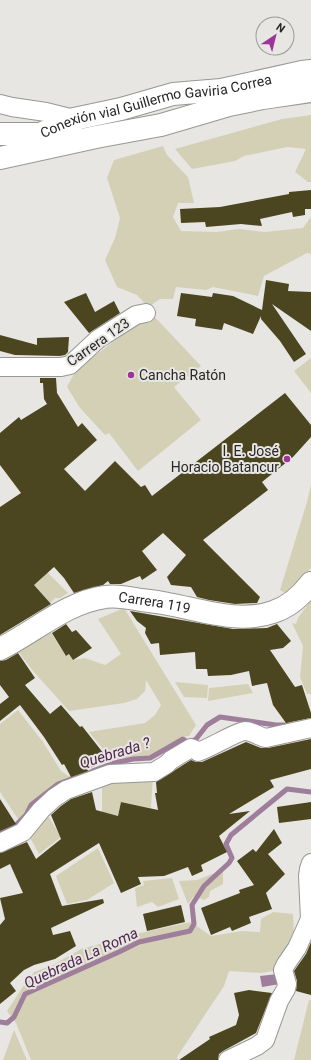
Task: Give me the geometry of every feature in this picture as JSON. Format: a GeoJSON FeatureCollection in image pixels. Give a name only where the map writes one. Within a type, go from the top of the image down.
{"type":"FeatureCollection","features":[{"type":"Feature","properties":{"kind":"main road","name":"Conexión vial Guillermo Gaviria Correa"},"geometry":{"type":"LineString","coordinates":[[0,134],[40,134],[74,119],[121,109],[173,94],[221,90],[311,71]]}},
{"type":"Feature","properties":{"kind":"main road","name":"Conexión vial Guillermo Gaviria Correa"},"geometry":{"type":"LineString","coordinates":[[0,158],[96,137],[161,125],[229,105],[311,90]]}},
{"type":"Feature","properties":{"kind":"main road","name":"Carrera 119"},"geometry":{"type":"LineString","coordinates":[[0,649],[76,605],[90,599],[108,596],[168,597],[209,612],[234,616],[252,616],[273,612],[284,607],[298,599],[311,583]]}},
{"type":"Feature","properties":{"kind":"street"},"geometry":{"type":"LineString","coordinates":[[0,104],[46,112],[74,119],[76,142]]}},
{"type":"Feature","properties":{"kind":"street","name":"Carrera 123"},"geometry":{"type":"LineString","coordinates":[[0,367],[61,368],[70,365],[98,339],[136,315],[146,312]]}},
{"type":"Feature","properties":{"kind":"street"},"geometry":{"type":"LineString","coordinates":[[0,843],[23,832],[41,810],[54,798],[73,787],[110,774],[154,772],[167,764],[170,760],[191,748],[198,752],[244,731],[254,733],[262,738],[266,738],[311,728]]}},
{"type":"Feature","properties":{"kind":"street"},"geometry":{"type":"LineString","coordinates":[[228,1060],[257,1046],[265,1040],[279,1001],[286,989],[283,970],[297,948],[310,919],[308,876],[311,864]]}},
{"type":"Feature","properties":{"kind":"shaded area"},"geometry":{"type":"Polygon","coordinates":[[[311,115],[311,182],[308,182],[295,172],[306,149],[287,147],[244,156],[235,161],[192,169],[175,149],[282,119],[311,115]]]}},
{"type":"Feature","properties":{"kind":"shaded area"},"geometry":{"type":"Polygon","coordinates":[[[163,146],[167,155],[188,177],[194,203],[178,203],[173,217],[181,231],[217,232],[239,229],[265,232],[303,228],[311,217],[311,254],[307,253],[264,276],[258,296],[213,287],[206,290],[176,287],[173,299],[160,299],[148,307],[137,295],[117,287],[105,260],[115,238],[120,218],[107,178],[114,160],[163,146]]]}},
{"type":"Feature","properties":{"kind":"shaded area","name":"Cancha Ratón"},"geometry":{"type":"Polygon","coordinates":[[[151,313],[201,366],[174,387],[201,420],[138,471],[109,433],[105,435],[80,408],[67,387],[76,370],[151,313]]]}},
{"type":"Feature","properties":{"kind":"shaded area"},"geometry":{"type":"Polygon","coordinates":[[[311,358],[311,393],[294,371],[311,358]]]}},
{"type":"Feature","properties":{"kind":"shaded area"},"geometry":{"type":"Polygon","coordinates":[[[311,484],[311,568],[287,594],[280,590],[307,502],[311,484]]]}},
{"type":"Feature","properties":{"kind":"shaded area"},"geometry":{"type":"Polygon","coordinates":[[[46,571],[68,593],[60,598],[55,598],[50,603],[32,583],[46,571]]]}},
{"type":"Feature","properties":{"kind":"shaded area"},"geometry":{"type":"Polygon","coordinates":[[[311,600],[311,694],[307,694],[300,677],[303,646],[292,623],[296,624],[298,618],[311,600]]]}},
{"type":"Feature","properties":{"kind":"shaded area"},"geometry":{"type":"Polygon","coordinates":[[[124,608],[196,725],[189,736],[182,737],[149,756],[132,757],[113,761],[89,732],[145,723],[155,715],[161,705],[146,680],[145,691],[137,699],[124,703],[69,711],[33,671],[17,650],[50,631],[66,656],[69,654],[73,660],[85,658],[105,665],[121,654],[98,619],[124,608]]]}},
{"type":"Feature","properties":{"kind":"shaded area"},"geometry":{"type":"Polygon","coordinates":[[[175,682],[208,685],[207,698],[184,697],[175,682]]]}},
{"type":"Feature","properties":{"kind":"shaded area"},"geometry":{"type":"Polygon","coordinates":[[[248,684],[253,693],[208,701],[209,688],[248,684]]]}},
{"type":"Feature","properties":{"kind":"shaded area"},"geometry":{"type":"Polygon","coordinates":[[[18,710],[43,742],[61,771],[68,776],[71,775],[77,783],[24,828],[0,792],[0,724],[18,710]]]}},
{"type":"Feature","properties":{"kind":"shaded area"},"geometry":{"type":"Polygon","coordinates":[[[153,774],[151,808],[121,802],[118,816],[102,812],[102,780],[153,774]]]}},
{"type":"Feature","properties":{"kind":"shaded area"},"geometry":{"type":"Polygon","coordinates":[[[45,811],[61,837],[39,854],[27,832],[45,811]]]}},
{"type":"Feature","properties":{"kind":"shaded area"},"geometry":{"type":"Polygon","coordinates":[[[98,848],[114,883],[87,900],[67,904],[56,876],[98,848]]]}},
{"type":"Feature","properties":{"kind":"shaded area"},"geometry":{"type":"Polygon","coordinates":[[[223,871],[223,884],[210,891],[209,897],[204,900],[194,896],[188,904],[179,881],[197,880],[223,871]]]}},
{"type":"Feature","properties":{"kind":"shaded area"},"geometry":{"type":"Polygon","coordinates":[[[172,878],[179,899],[158,907],[152,902],[137,907],[135,888],[144,885],[143,881],[172,878]]]}},
{"type":"Feature","properties":{"kind":"shaded area"},"geometry":{"type":"Polygon","coordinates":[[[273,912],[293,914],[294,934],[278,970],[262,973],[229,971],[224,986],[177,1057],[178,1060],[31,1060],[16,1023],[7,1011],[34,972],[53,965],[81,949],[140,933],[191,922],[211,936],[242,931],[260,932],[261,919],[273,912]]]}},
{"type":"Feature","properties":{"kind":"shaded area"},"geometry":{"type":"Polygon","coordinates":[[[278,974],[280,984],[262,987],[260,976],[278,974]]]}},
{"type":"Feature","properties":{"kind":"shaded area"},"geometry":{"type":"Polygon","coordinates":[[[309,1000],[311,1000],[311,1060],[294,1060],[309,1000]]]}},
{"type":"Feature","properties":{"kind":"shaded area"},"geometry":{"type":"Polygon","coordinates":[[[14,1030],[27,1060],[3,1060],[14,1030]]]}},
{"type":"Feature","properties":{"kind":"building"},"geometry":{"type":"Polygon","coordinates":[[[311,190],[311,209],[305,209],[305,215],[293,217],[292,212],[260,219],[262,226],[241,224],[206,227],[205,222],[181,223],[180,209],[220,207],[289,194],[289,192],[311,190]]]}},
{"type":"Feature","properties":{"kind":"building"},"geometry":{"type":"Polygon","coordinates":[[[266,280],[289,284],[288,291],[311,292],[311,331],[272,304],[306,354],[294,362],[280,341],[261,319],[261,316],[253,334],[224,323],[222,330],[195,326],[196,319],[177,316],[181,293],[212,297],[213,293],[233,296],[262,310],[266,280]]]}},
{"type":"Feature","properties":{"kind":"building"},"geometry":{"type":"Polygon","coordinates":[[[86,293],[95,312],[114,301],[120,313],[89,333],[64,302],[86,293]]]}},
{"type":"Feature","properties":{"kind":"building"},"geometry":{"type":"Polygon","coordinates":[[[0,335],[37,345],[37,338],[69,337],[68,352],[65,355],[60,356],[15,355],[0,351],[0,335]]]}},
{"type":"Feature","properties":{"kind":"building"},"geometry":{"type":"Polygon","coordinates":[[[40,378],[56,378],[57,393],[78,427],[82,423],[97,440],[64,469],[85,491],[115,461],[141,487],[145,485],[152,496],[285,393],[311,425],[311,437],[293,457],[262,482],[268,490],[203,540],[260,597],[257,603],[235,604],[209,600],[197,597],[191,587],[171,585],[167,577],[186,555],[163,533],[142,551],[157,570],[142,580],[140,576],[121,584],[110,584],[108,581],[103,585],[74,593],[64,578],[54,567],[34,585],[51,604],[0,635],[0,507],[21,493],[0,465],[0,433],[19,417],[21,420],[47,404],[44,399],[43,383],[40,383],[40,378]]]}},
{"type":"Feature","properties":{"kind":"building"},"geometry":{"type":"Polygon","coordinates":[[[130,611],[233,629],[267,628],[277,624],[291,641],[283,648],[270,650],[295,687],[302,685],[311,713],[311,718],[286,723],[273,705],[267,683],[252,686],[249,671],[231,675],[208,676],[207,669],[196,669],[195,652],[160,655],[159,643],[151,644],[145,633],[146,628],[137,621],[130,611]]]}},
{"type":"Feature","properties":{"kind":"building"},"geometry":{"type":"Polygon","coordinates":[[[66,624],[72,632],[76,630],[92,648],[73,660],[69,654],[66,656],[52,633],[66,624]]]}},
{"type":"Feature","properties":{"kind":"building"},"geometry":{"type":"Polygon","coordinates":[[[18,653],[35,678],[25,685],[50,714],[61,705],[80,727],[82,726],[104,754],[93,764],[95,766],[87,769],[88,771],[71,777],[64,764],[62,765],[44,737],[20,705],[0,721],[0,704],[9,697],[0,685],[0,661],[6,660],[18,653]]]}},
{"type":"Feature","properties":{"kind":"building"},"geometry":{"type":"Polygon","coordinates":[[[311,739],[311,769],[270,780],[274,787],[229,814],[250,811],[219,836],[227,852],[201,865],[203,871],[192,876],[188,867],[164,876],[138,877],[141,884],[121,893],[99,843],[50,874],[62,906],[103,899],[104,903],[51,928],[53,935],[70,931],[76,946],[55,959],[34,965],[24,970],[10,983],[16,991],[0,1004],[0,925],[5,919],[0,898],[23,893],[10,864],[0,869],[0,853],[27,842],[36,859],[61,839],[51,815],[71,799],[92,792],[96,810],[118,816],[121,802],[158,810],[155,793],[157,793],[156,782],[191,760],[202,762],[246,742],[261,748],[268,748],[311,739]]]}},
{"type":"Feature","properties":{"kind":"building"},"geometry":{"type":"Polygon","coordinates":[[[0,799],[16,824],[0,831],[0,799]]]}},
{"type":"Feature","properties":{"kind":"building"},"geometry":{"type":"Polygon","coordinates":[[[311,802],[311,819],[279,823],[277,807],[311,802]]]}},
{"type":"Feature","properties":{"kind":"building"},"geometry":{"type":"Polygon","coordinates":[[[274,829],[282,843],[268,854],[285,874],[266,893],[272,909],[249,917],[251,923],[232,931],[230,927],[211,935],[201,908],[240,893],[239,890],[254,885],[237,861],[253,849],[256,852],[274,829]]]}},
{"type":"Feature","properties":{"kind":"building"},"geometry":{"type":"Polygon","coordinates":[[[181,905],[185,922],[147,931],[143,914],[181,905]]]}},
{"type":"Feature","properties":{"kind":"building"},"geometry":{"type":"Polygon","coordinates":[[[311,942],[311,995],[296,991],[297,981],[294,971],[306,954],[311,942]]]}},
{"type":"Feature","properties":{"kind":"building"},"geometry":{"type":"Polygon","coordinates":[[[249,990],[272,993],[256,1033],[223,1051],[219,1054],[218,1060],[179,1060],[210,1039],[209,1037],[236,1025],[239,1015],[234,993],[249,990]]]}},
{"type":"Feature","properties":{"kind":"waterway","name":"Quebrada ?"},"geometry":{"type":"LineString","coordinates":[[0,832],[15,826],[26,815],[31,805],[58,784],[114,763],[133,759],[150,758],[183,739],[189,743],[196,739],[207,725],[220,717],[276,725],[289,725]]}},
{"type":"Feature","properties":{"kind":"waterway","name":"Quebrada La Roma"},"geometry":{"type":"LineString","coordinates":[[0,1022],[7,1023],[14,1017],[25,994],[139,942],[190,931],[194,924],[192,905],[204,886],[229,863],[232,858],[226,844],[231,835],[287,789],[311,792]]}},
{"type":"Feature","properties":{"kind":"place","name":"Cancha Ratón"},"geometry":{"type":"Point","coordinates":[131,375]}},
{"type":"Feature","properties":{"kind":"place","name":"I. E. José Horacio Batancur"},"geometry":{"type":"Point","coordinates":[287,459]}}]}
